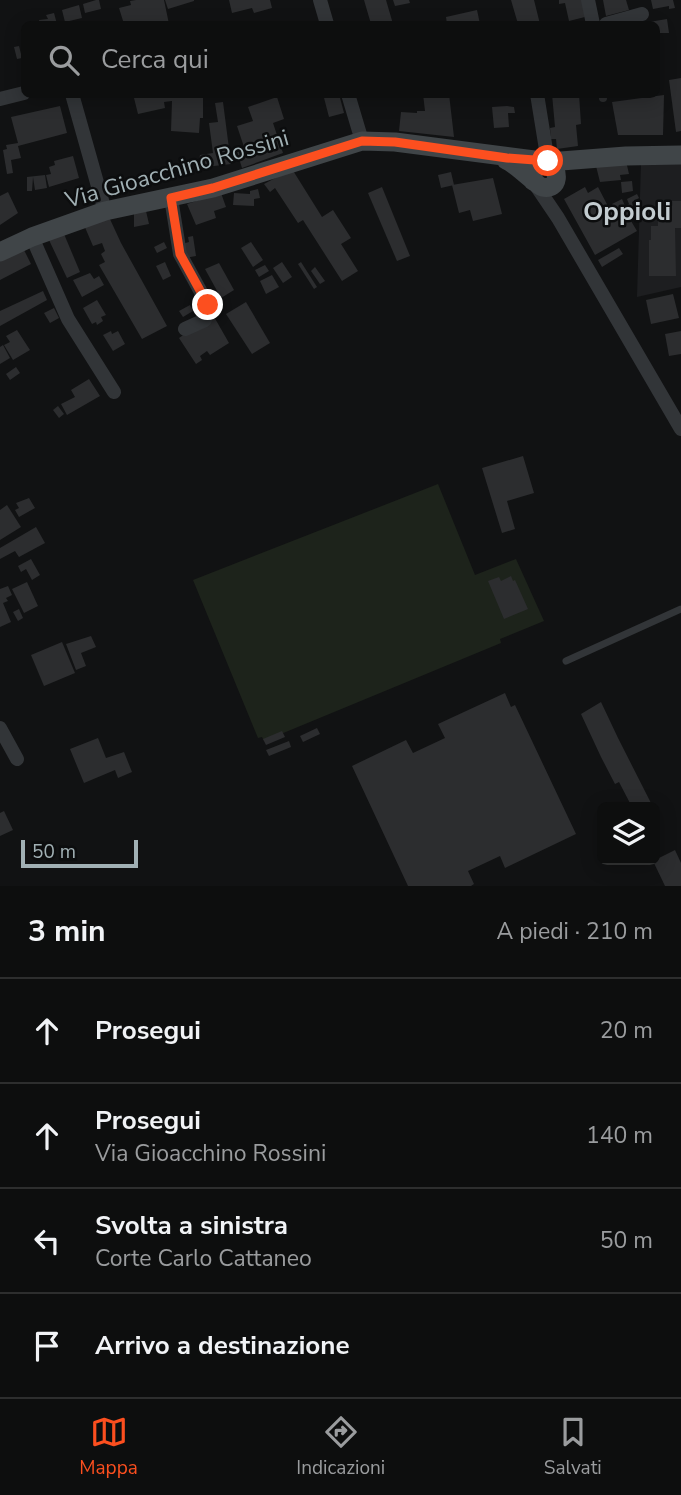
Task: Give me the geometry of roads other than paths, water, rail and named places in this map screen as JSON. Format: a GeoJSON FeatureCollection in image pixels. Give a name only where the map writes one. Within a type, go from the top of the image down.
{"type":"FeatureCollection","features":[{"type":"Feature","properties":{"kind":"main road","name":"Via Gioacchino Rossini"},"geometry":{"type":"LineString","coordinates":[[0,252],[104,211],[213,188],[362,141],[395,142],[495,156],[550,169]]}},
{"type":"Feature","properties":{"kind":"main road"},"geometry":{"type":"LineString","coordinates":[[534,182],[533,169],[567,169],[594,158],[681,155]]}},
{"type":"Feature","properties":{"kind":"main road"},"geometry":{"type":"LineString","coordinates":[[495,156],[519,167],[534,182]]}},
{"type":"Feature","properties":{"kind":"street"},"geometry":{"type":"LineString","coordinates":[[320,0],[326,21]]}},
{"type":"Feature","properties":{"kind":"street"},"geometry":{"type":"LineString","coordinates":[[588,0],[592,21]]}},
{"type":"Feature","properties":{"kind":"street"},"geometry":{"type":"LineString","coordinates":[[617,21],[642,14]]}},
{"type":"Feature","properties":{"kind":"street"},"geometry":{"type":"LineString","coordinates":[[0,99],[21,94]]}},
{"type":"Feature","properties":{"kind":"street"},"geometry":{"type":"LineString","coordinates":[[73,98],[104,211]]}},
{"type":"Feature","properties":{"kind":"street"},"geometry":{"type":"LineString","coordinates":[[349,98],[362,141]]}},
{"type":"Feature","properties":{"kind":"street"},"geometry":{"type":"LineString","coordinates":[[538,98],[555,202],[563,226]]}},
{"type":"Feature","properties":{"kind":"street"},"geometry":{"type":"LineString","coordinates":[[534,182],[563,226],[681,429]]}},
{"type":"Feature","properties":{"kind":"street"},"geometry":{"type":"LineString","coordinates":[[171,198],[180,254],[208,305],[205,320],[185,329]]}},
{"type":"Feature","properties":{"kind":"street"},"geometry":{"type":"LineString","coordinates":[[33,237],[68,319],[114,391]]}},
{"type":"Feature","properties":{"kind":"street"},"geometry":{"type":"LineString","coordinates":[[0,728],[17,759]]}},
{"type":"Feature","properties":{"kind":"lane"},"geometry":{"type":"LineString","coordinates":[[566,661],[681,609]]}},
{"type":"Feature","properties":{"kind":"district","name":"Oppioli"},"geometry":{"type":"Point","coordinates":[627,211]}}]}
